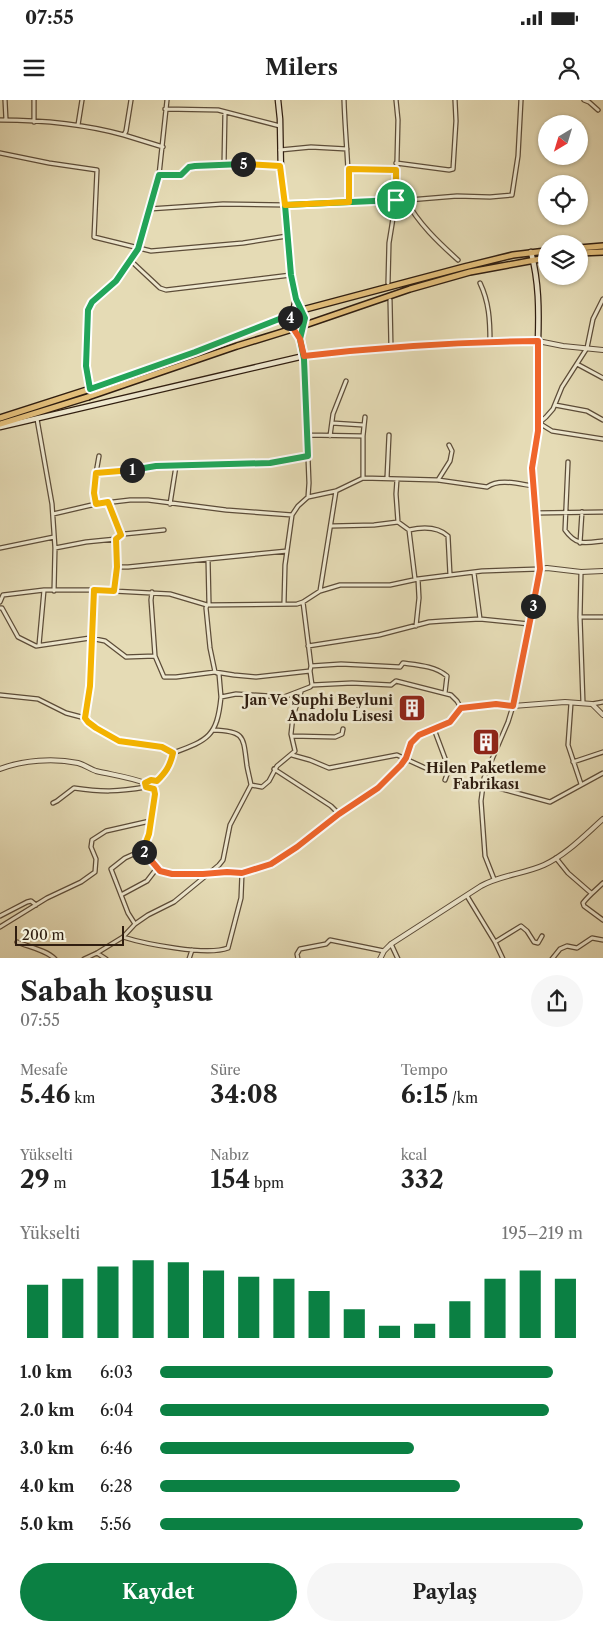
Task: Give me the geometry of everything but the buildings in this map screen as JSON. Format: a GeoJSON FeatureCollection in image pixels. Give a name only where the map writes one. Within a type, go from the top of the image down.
{"type":"FeatureCollection","features":[{"type":"Feature","properties":{"kind":"main road"},"geometry":{"type":"LineString","coordinates":[[278,100],[280,166],[291,275],[296,299],[305,318],[300,339]]}},
{"type":"Feature","properties":{"kind":"main road"},"geometry":{"type":"LineString","coordinates":[[588,247],[603,246]]}},
{"type":"Feature","properties":{"kind":"main road"},"geometry":{"type":"LineString","coordinates":[[0,426],[304,356],[391,348],[538,341],[539,296],[531,252]]}},
{"type":"Feature","properties":{"kind":"main road"},"geometry":{"type":"LineString","coordinates":[[0,418],[195,352],[302,310],[464,267],[514,255],[538,252]]}},
{"type":"Feature","properties":{"kind":"main road"},"geometry":{"type":"LineString","coordinates":[[588,253],[603,252]]}},
{"type":"Feature","properties":{"kind":"main road"},"geometry":{"type":"LineString","coordinates":[[0,426],[410,289],[470,272],[538,260]]}},
{"type":"Feature","properties":{"kind":"main road"},"geometry":{"type":"LineString","coordinates":[[296,299],[290,321],[300,339],[304,356]]}},
{"type":"Feature","properties":{"kind":"street"},"geometry":{"type":"LineString","coordinates":[[5,100],[6,120]]}},
{"type":"Feature","properties":{"kind":"street"},"geometry":{"type":"LineString","coordinates":[[34,100],[34,122]]}},
{"type":"Feature","properties":{"kind":"street"},"geometry":{"type":"LineString","coordinates":[[78,125],[82,100]]}},
{"type":"Feature","properties":{"kind":"street"},"geometry":{"type":"LineString","coordinates":[[124,135],[131,100]]}},
{"type":"Feature","properties":{"kind":"street"},"geometry":{"type":"LineString","coordinates":[[90,389],[86,366],[88,310],[92,302],[116,281],[138,249],[159,175],[166,100]]}},
{"type":"Feature","properties":{"kind":"street"},"geometry":{"type":"LineString","coordinates":[[344,100],[344,122],[349,169],[349,202]]}},
{"type":"Feature","properties":{"kind":"street"},"geometry":{"type":"LineString","coordinates":[[388,283],[389,243],[396,200],[398,120],[396,100]]}},
{"type":"Feature","properties":{"kind":"street"},"geometry":{"type":"LineString","coordinates":[[396,163],[453,169],[456,121],[455,100]]}},
{"type":"Feature","properties":{"kind":"street"},"geometry":{"type":"LineString","coordinates":[[149,209],[223,204],[285,205],[512,195],[518,156],[521,100]]}},
{"type":"Feature","properties":{"kind":"street"},"geometry":{"type":"LineString","coordinates":[[584,100],[598,110]]}},
{"type":"Feature","properties":{"kind":"street"},"geometry":{"type":"LineString","coordinates":[[165,109],[205,109],[280,126]]}},
{"type":"Feature","properties":{"kind":"street"},"geometry":{"type":"LineString","coordinates":[[224,164],[225,112]]}},
{"type":"Feature","properties":{"kind":"street"},"geometry":{"type":"LineString","coordinates":[[0,120],[97,128],[163,147]]}},
{"type":"Feature","properties":{"kind":"street"},"geometry":{"type":"LineString","coordinates":[[280,150],[311,147],[347,149]]}},
{"type":"Feature","properties":{"kind":"street"},"geometry":{"type":"LineString","coordinates":[[0,153],[97,170],[94,237],[151,251],[235,244],[287,236]]}},
{"type":"Feature","properties":{"kind":"street"},"geometry":{"type":"LineString","coordinates":[[159,175],[181,175],[189,167],[224,164],[280,166]]}},
{"type":"Feature","properties":{"kind":"street"},"geometry":{"type":"LineString","coordinates":[[349,169],[396,170]]}},
{"type":"Feature","properties":{"kind":"street"},"geometry":{"type":"LineString","coordinates":[[406,200],[411,210],[441,245],[458,260]]}},
{"type":"Feature","properties":{"kind":"street"},"geometry":{"type":"LineString","coordinates":[[130,260],[160,288],[166,290],[291,275]]}},
{"type":"Feature","properties":{"kind":"street"},"geometry":{"type":"LineString","coordinates":[[480,282],[487,300],[490,316],[490,342]]}},
{"type":"Feature","properties":{"kind":"street"},"geometry":{"type":"LineString","coordinates":[[538,423],[546,417],[562,387],[587,348],[592,319],[603,299]]}},
{"type":"Feature","properties":{"kind":"street"},"geometry":{"type":"LineString","coordinates":[[390,300],[391,348]]}},
{"type":"Feature","properties":{"kind":"street"},"geometry":{"type":"LineString","coordinates":[[494,879],[485,856],[481,801],[483,784],[486,772],[513,706],[540,569],[532,468],[538,423],[538,341],[563,346],[603,350]]}},
{"type":"Feature","properties":{"kind":"street"},"geometry":{"type":"LineString","coordinates":[[304,356],[308,497]]}},
{"type":"Feature","properties":{"kind":"street"},"geometry":{"type":"LineString","coordinates":[[577,364],[603,378]]}},
{"type":"Feature","properties":{"kind":"street"},"geometry":{"type":"LineString","coordinates":[[330,436],[336,406],[346,381]]}},
{"type":"Feature","properties":{"kind":"street"},"geometry":{"type":"LineString","coordinates":[[554,404],[587,411],[603,420]]}},
{"type":"Feature","properties":{"kind":"street"},"geometry":{"type":"LineString","coordinates":[[364,478],[363,425],[365,416]]}},
{"type":"Feature","properties":{"kind":"street"},"geometry":{"type":"LineString","coordinates":[[37,419],[53,514],[55,548],[54,591]]}},
{"type":"Feature","properties":{"kind":"street"},"geometry":{"type":"LineString","coordinates":[[332,423],[363,425]]}},
{"type":"Feature","properties":{"kind":"street"},"geometry":{"type":"LineString","coordinates":[[538,423],[552,430],[603,439]]}},
{"type":"Feature","properties":{"kind":"street"},"geometry":{"type":"LineString","coordinates":[[307,435],[363,436]]}},
{"type":"Feature","properties":{"kind":"street"},"geometry":{"type":"LineString","coordinates":[[387,478],[389,435]]}},
{"type":"Feature","properties":{"kind":"street"},"geometry":{"type":"LineString","coordinates":[[438,480],[450,461],[452,451],[449,445]]}},
{"type":"Feature","properties":{"kind":"street"},"geometry":{"type":"LineString","coordinates":[[96,504],[94,487],[99,456]]}},
{"type":"Feature","properties":{"kind":"street"},"geometry":{"type":"LineString","coordinates":[[96,473],[156,466],[246,465],[308,456]]}},
{"type":"Feature","properties":{"kind":"street"},"geometry":{"type":"LineString","coordinates":[[568,462],[564,512],[565,530],[571,538],[580,543],[603,541]]}},
{"type":"Feature","properties":{"kind":"street"},"geometry":{"type":"LineString","coordinates":[[170,504],[176,466]]}},
{"type":"Feature","properties":{"kind":"street"},"geometry":{"type":"LineString","coordinates":[[284,603],[287,551],[292,515],[308,497],[336,491],[364,478],[438,480],[487,487],[492,483],[508,482],[533,486]]}},
{"type":"Feature","properties":{"kind":"street"},"geometry":{"type":"LineString","coordinates":[[397,479],[398,522]]}},
{"type":"Feature","properties":{"kind":"street"},"geometry":{"type":"LineString","coordinates":[[320,590],[320,581],[332,526],[336,491]]}},
{"type":"Feature","properties":{"kind":"street"},"geometry":{"type":"LineString","coordinates":[[53,514],[108,502],[148,500],[226,510],[292,515]]}},
{"type":"Feature","properties":{"kind":"street"},"geometry":{"type":"LineString","coordinates":[[108,502],[121,535]]}},
{"type":"Feature","properties":{"kind":"street"},"geometry":{"type":"LineString","coordinates":[[580,543],[582,512]]}},
{"type":"Feature","properties":{"kind":"street"},"geometry":{"type":"LineString","coordinates":[[536,513],[603,512]]}},
{"type":"Feature","properties":{"kind":"street"},"geometry":{"type":"LineString","coordinates":[[332,526],[374,525],[398,522],[409,530],[429,528],[439,530],[448,536],[450,575]]}},
{"type":"Feature","properties":{"kind":"street"},"geometry":{"type":"LineString","coordinates":[[55,548],[116,539],[121,535],[164,530]]}},
{"type":"Feature","properties":{"kind":"street"},"geometry":{"type":"LineString","coordinates":[[409,530],[419,598],[416,626]]}},
{"type":"Feature","properties":{"kind":"street"},"geometry":{"type":"LineString","coordinates":[[0,548],[54,537]]}},
{"type":"Feature","properties":{"kind":"street"},"geometry":{"type":"LineString","coordinates":[[114,591],[117,567],[116,539]]}},
{"type":"Feature","properties":{"kind":"street"},"geometry":{"type":"LineString","coordinates":[[117,567],[287,551]]}},
{"type":"Feature","properties":{"kind":"street"},"geometry":{"type":"LineString","coordinates":[[0,695],[38,700],[85,718],[96,728],[119,741],[162,747],[173,753],[201,743],[213,730],[220,712],[221,698],[219,674],[215,672],[210,648],[206,608],[208,604],[208,558]]}},
{"type":"Feature","properties":{"kind":"street"},"geometry":{"type":"LineString","coordinates":[[0,602],[3,596],[44,590],[94,590],[170,594],[208,604],[297,604],[320,590],[340,585],[390,585],[416,579],[492,570],[547,568],[581,572],[603,570]]}},
{"type":"Feature","properties":{"kind":"street"},"geometry":{"type":"LineString","coordinates":[[581,572],[580,617],[583,704]]}},
{"type":"Feature","properties":{"kind":"street"},"geometry":{"type":"LineString","coordinates":[[474,573],[480,619]]}},
{"type":"Feature","properties":{"kind":"street"},"geometry":{"type":"LineString","coordinates":[[39,645],[44,590]]}},
{"type":"Feature","properties":{"kind":"street"},"geometry":{"type":"LineString","coordinates":[[85,718],[90,686],[94,590]]}},
{"type":"Feature","properties":{"kind":"street"},"geometry":{"type":"LineString","coordinates":[[152,592],[155,656],[164,677],[215,672],[256,677],[310,671]]}},
{"type":"Feature","properties":{"kind":"street"},"geometry":{"type":"LineString","coordinates":[[303,602],[312,685]]}},
{"type":"Feature","properties":{"kind":"street"},"geometry":{"type":"LineString","coordinates":[[0,608],[2,608],[18,637],[36,646],[93,638],[105,641],[126,656],[155,656]]}},
{"type":"Feature","properties":{"kind":"street"},"geometry":{"type":"LineString","coordinates":[[580,617],[603,616]]}},
{"type":"Feature","properties":{"kind":"street"},"geometry":{"type":"LineString","coordinates":[[308,646],[379,635],[429,622],[480,619],[529,624]]}},
{"type":"Feature","properties":{"kind":"street"},"geometry":{"type":"LineString","coordinates":[[311,666],[341,664],[400,667],[402,663],[427,667],[441,671],[447,676],[445,694]]}},
{"type":"Feature","properties":{"kind":"street"},"geometry":{"type":"LineString","coordinates":[[221,698],[236,694],[284,697],[302,692],[312,685],[352,683],[390,685],[396,681],[450,695],[461,708]]}},
{"type":"Feature","properties":{"kind":"street"},"geometry":{"type":"LineString","coordinates":[[251,785],[262,788],[269,781],[274,769],[281,761],[292,755],[295,751],[292,736],[294,709],[302,692]]}},
{"type":"Feature","properties":{"kind":"street"},"geometry":{"type":"LineString","coordinates":[[143,850],[160,871],[172,874],[242,873],[271,864],[385,782],[406,758],[411,743],[419,735],[450,722],[461,708],[496,704],[513,706],[565,702],[592,704],[603,702]]}},
{"type":"Feature","properties":{"kind":"street"},"geometry":{"type":"LineString","coordinates":[[570,703],[568,745],[581,784]]}},
{"type":"Feature","properties":{"kind":"street"},"geometry":{"type":"LineString","coordinates":[[592,704],[603,715]]}},
{"type":"Feature","properties":{"kind":"street"},"geometry":{"type":"LineString","coordinates":[[292,736],[335,737],[342,734],[343,729]]}},
{"type":"Feature","properties":{"kind":"street"},"geometry":{"type":"LineString","coordinates":[[434,729],[449,769],[445,780]]}},
{"type":"Feature","properties":{"kind":"street"},"geometry":{"type":"LineString","coordinates":[[84,958],[123,937],[135,924],[174,902],[223,860],[230,825],[251,785],[243,740],[230,731],[213,730]]}},
{"type":"Feature","properties":{"kind":"street"},"geometry":{"type":"LineString","coordinates":[[573,762],[603,752]]}},
{"type":"Feature","properties":{"kind":"street"},"geometry":{"type":"LineString","coordinates":[[53,802],[74,788],[98,791],[123,791],[146,785],[151,780],[157,781],[169,768],[173,753]]}},
{"type":"Feature","properties":{"kind":"street"},"geometry":{"type":"LineString","coordinates":[[292,755],[329,768],[397,756],[433,770]]}},
{"type":"Feature","properties":{"kind":"street"},"geometry":{"type":"LineString","coordinates":[[0,769],[18,764],[52,761],[76,763],[94,770],[125,777],[154,789],[155,794],[149,834],[143,850],[125,858],[111,869],[128,913],[135,924]]}},
{"type":"Feature","properties":{"kind":"street"},"geometry":{"type":"LineString","coordinates":[[274,769],[331,806],[339,814]]}},
{"type":"Feature","properties":{"kind":"street"},"geometry":{"type":"LineString","coordinates":[[483,784],[550,802],[603,773]]}},
{"type":"Feature","properties":{"kind":"street"},"geometry":{"type":"LineString","coordinates":[[380,958],[391,944],[494,879],[544,865],[556,858],[603,819]]}},
{"type":"Feature","properties":{"kind":"street"},"geometry":{"type":"LineString","coordinates":[[0,927],[36,905],[81,882],[95,872],[96,860],[91,847],[92,840],[106,831],[150,820]]}},
{"type":"Feature","properties":{"kind":"street"},"geometry":{"type":"LineString","coordinates":[[556,858],[568,873],[591,893]]}},
{"type":"Feature","properties":{"kind":"street"},"geometry":{"type":"LineString","coordinates":[[121,895],[147,881],[158,868]]}},
{"type":"Feature","properties":{"kind":"street"},"geometry":{"type":"LineString","coordinates":[[123,937],[147,944],[192,950],[228,948],[241,898],[242,873]]}},
{"type":"Feature","properties":{"kind":"street"},"geometry":{"type":"LineString","coordinates":[[603,883],[584,901],[584,906],[603,920]]}},
{"type":"Feature","properties":{"kind":"street"},"geometry":{"type":"LineString","coordinates":[[467,896],[503,958]]}},
{"type":"Feature","properties":{"kind":"street"},"geometry":{"type":"LineString","coordinates":[[0,916],[27,902],[31,901],[36,905]]}},
{"type":"Feature","properties":{"kind":"street"},"geometry":{"type":"LineString","coordinates":[[495,942],[521,926],[527,931],[534,942],[538,943],[542,936]]}},
{"type":"Feature","properties":{"kind":"street"},"geometry":{"type":"LineString","coordinates":[[552,958],[563,947],[577,948],[592,938],[603,940]]}},
{"type":"Feature","properties":{"kind":"street"},"geometry":{"type":"LineString","coordinates":[[298,958],[297,954],[300,949],[326,944],[330,940],[384,951]]}},
{"type":"Feature","properties":{"kind":"street"},"geometry":{"type":"LineString","coordinates":[[17,942],[35,950],[49,953],[55,958]]}},
{"type":"Feature","properties":{"kind":"street"},"geometry":{"type":"LineString","coordinates":[[391,944],[398,958]]}},
{"type":"Feature","properties":{"kind":"street"},"geometry":{"type":"LineString","coordinates":[[189,958],[192,950]]}},
{"type":"Feature","properties":{"kind":"street"},"geometry":{"type":"LineString","coordinates":[[97,952],[106,958]]}},
{"type":"Feature","properties":{"kind":"place","name":"Jan Ve Suphi Beyluni Anadolu Lisesi"},"geometry":{"type":"Point","coordinates":[412,708]}},
{"type":"Feature","properties":{"kind":"place","name":"Hilen Paketleme Fabrikası"},"geometry":{"type":"Point","coordinates":[486,742]}},
{"type":"Feature","properties":{"kind":"route"},"geometry":{"type":"LineString","coordinates":[[396,200],[285,205],[291,275],[296,299],[305,318],[300,339],[304,359],[308,456],[246,465],[156,466],[145,469],[96,473],[94,480],[96,504],[108,502],[121,535],[116,539],[117,567],[114,591],[94,590],[90,686],[85,718],[96,728],[119,741],[162,747],[173,753],[169,768],[164,775],[157,781],[151,780],[145,783],[146,787],[154,789],[155,794],[149,834],[143,850],[160,871],[172,874],[242,873],[271,864],[385,782],[401,765],[406,758],[411,743],[419,735],[450,722],[461,708],[496,704],[513,706],[540,569],[532,468],[538,431],[538,341],[343,351],[304,356],[300,339],[290,323],[292,314],[195,352],[90,389],[86,366],[88,310],[92,302],[116,281],[138,249],[159,175],[181,175],[189,167],[224,164],[280,166],[285,205],[349,202],[349,169],[396,170],[396,200]]}}]}
